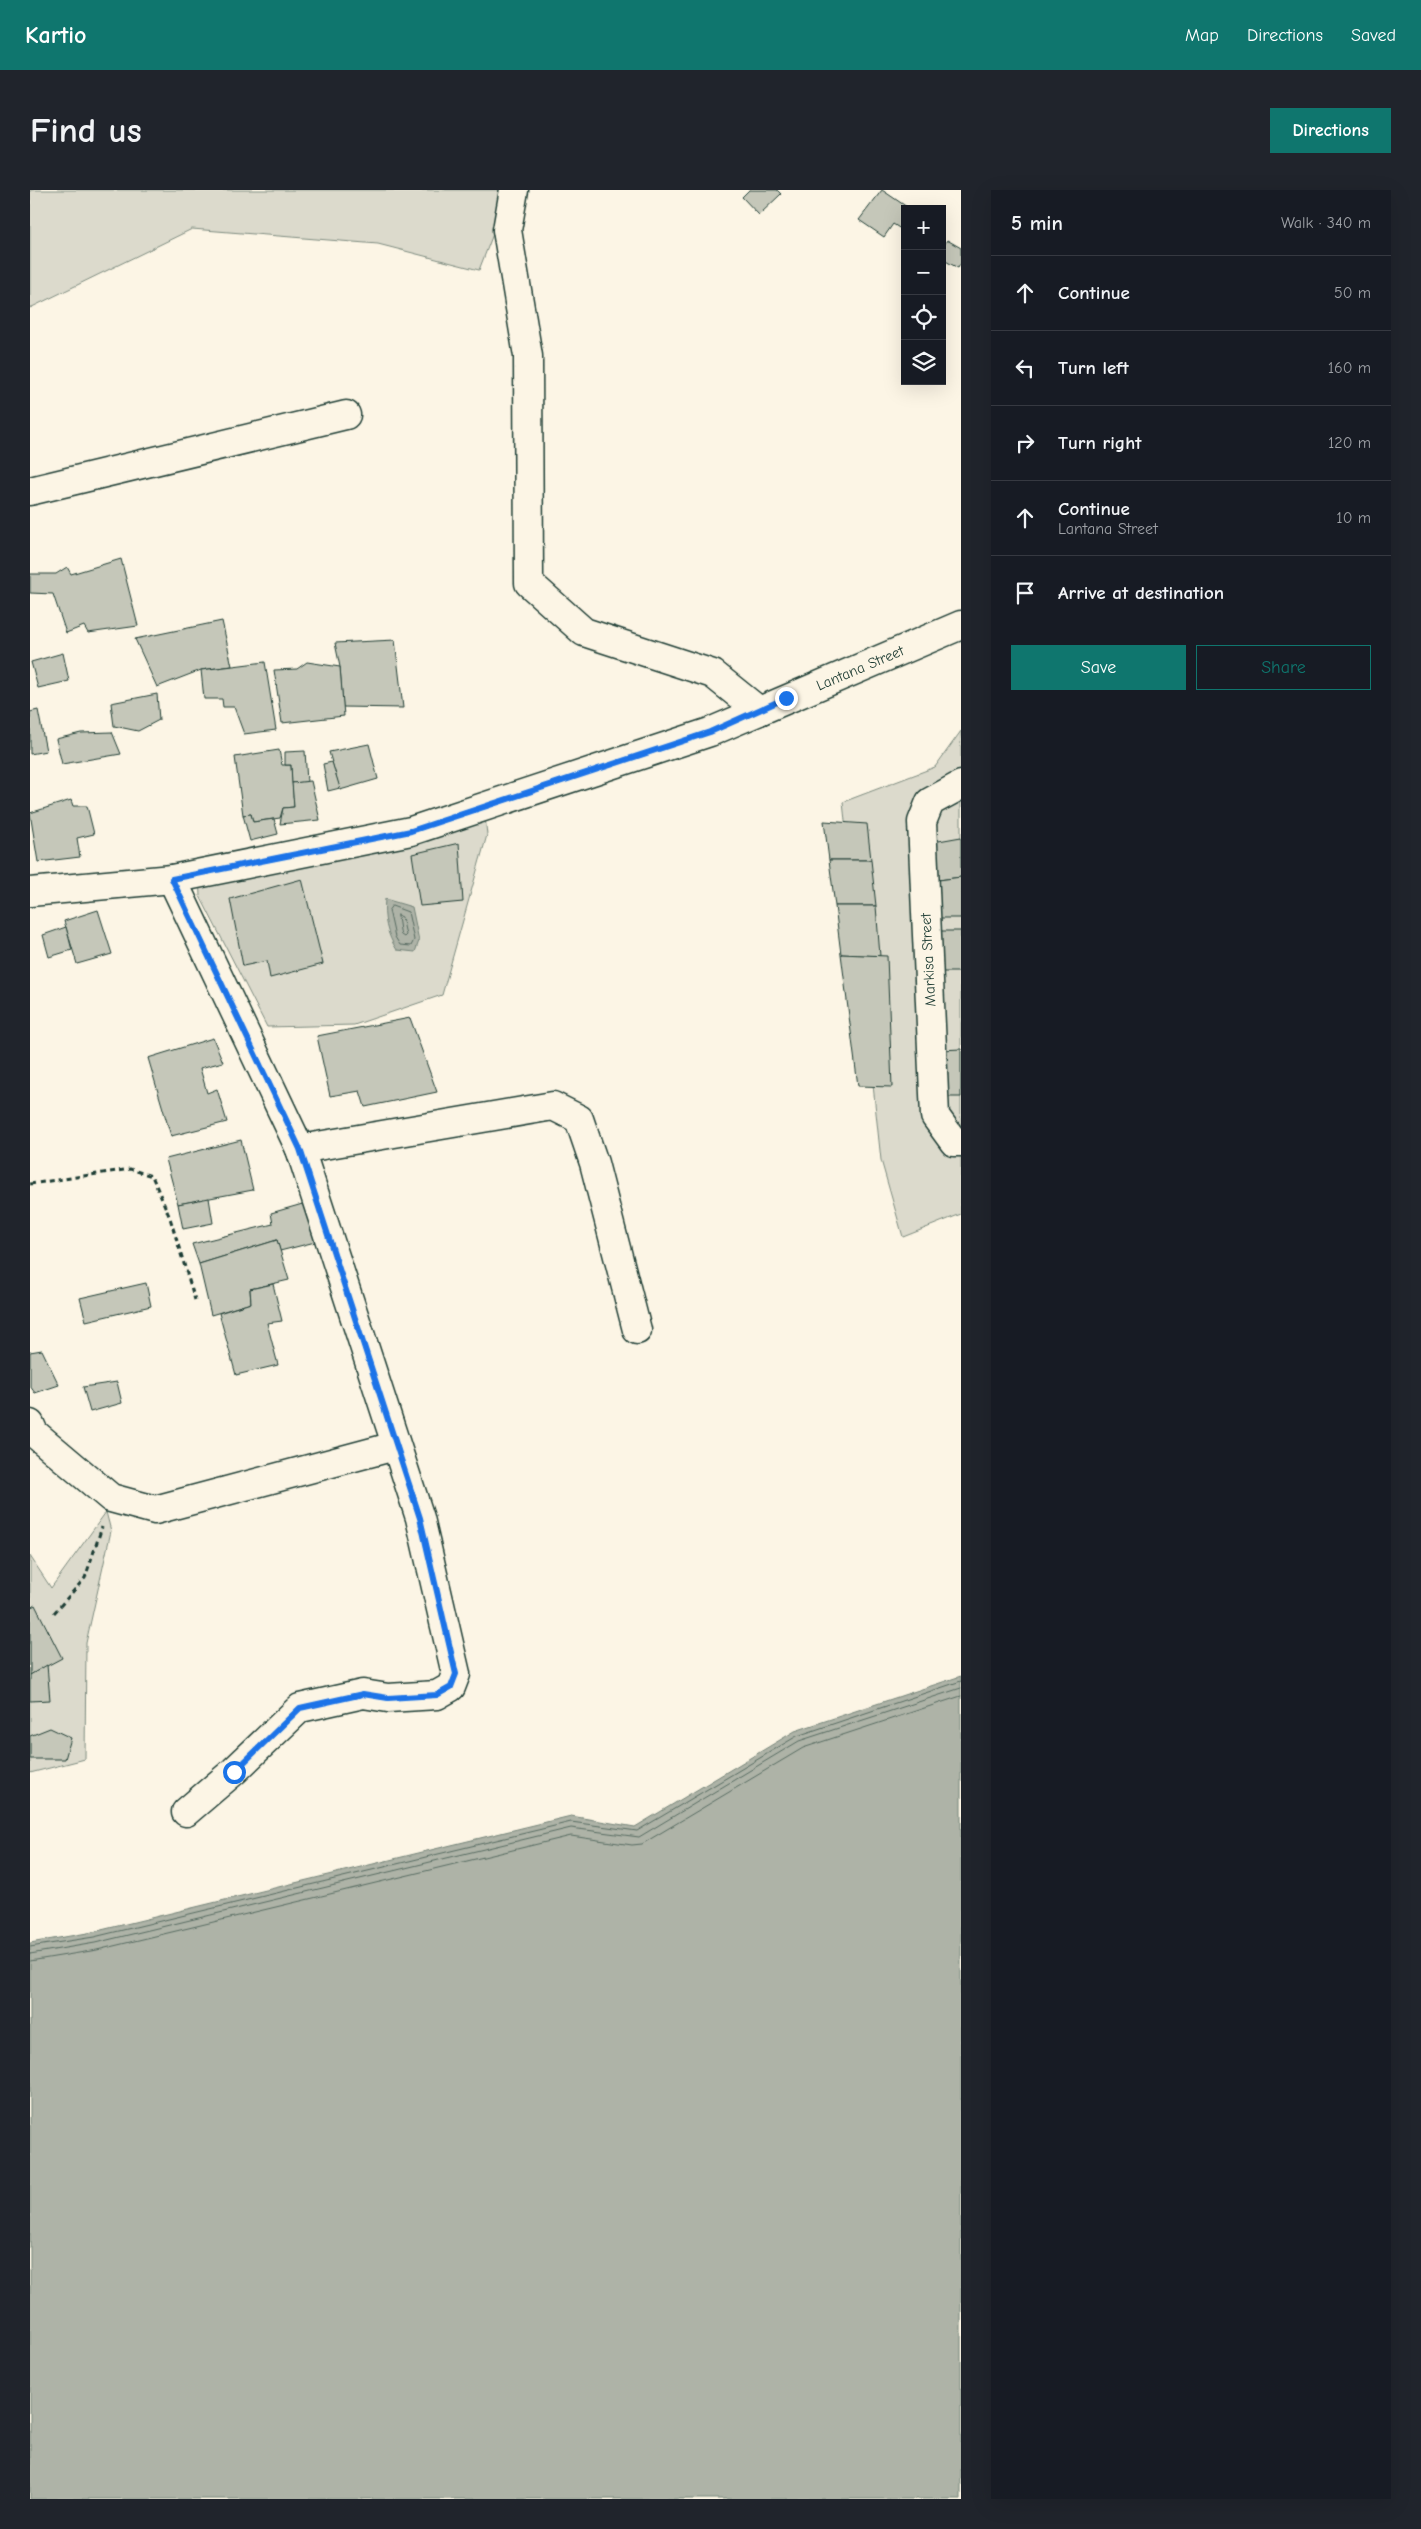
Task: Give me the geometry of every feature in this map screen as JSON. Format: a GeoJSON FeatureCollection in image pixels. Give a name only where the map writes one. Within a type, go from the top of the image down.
{"type":"FeatureCollection","features":[{"type":"Feature","properties":{"kind":"street"},"geometry":{"type":"LineString","coordinates":[[514,190],[507,230],[528,356],[528,583],[584,632],[713,674],[759,711]]}},
{"type":"Feature","properties":{"kind":"street"},"geometry":{"type":"LineString","coordinates":[[30,490],[346,415]]}},
{"type":"Feature","properties":{"kind":"street","name":"Lantana Street"},"geometry":{"type":"LineString","coordinates":[[30,892],[172,879],[411,831],[710,732],[961,626]]}},
{"type":"Feature","properties":{"kind":"street","name":"Markisa Street"},"geometry":{"type":"LineString","coordinates":[[961,785],[930,802],[922,822],[934,1116],[954,1142],[961,1142]]}},
{"type":"Feature","properties":{"kind":"street"},"geometry":{"type":"LineString","coordinates":[[172,879],[300,1149],[422,1527],[456,1674],[451,1687],[437,1695],[388,1698],[363,1694],[300,1708],[234,1772],[186,1812]]}},
{"type":"Feature","properties":{"kind":"street"},"geometry":{"type":"LineString","coordinates":[[300,1149],[553,1106],[579,1119],[594,1163],[637,1330]]}},
{"type":"Feature","properties":{"kind":"street"},"geometry":{"type":"LineString","coordinates":[[30,1424],[34,1433],[111,1498],[155,1510],[395,1446]]}},
{"type":"Feature","properties":{"kind":"path"},"geometry":{"type":"LineString","coordinates":[[30,1184],[130,1168],[152,1176],[170,1218],[195,1300]]}},
{"type":"Feature","properties":{"kind":"path"},"geometry":{"type":"LineString","coordinates":[[54,1613],[85,1578],[111,1498]]}},
{"type":"Feature","properties":{"kind":"shaded area"},"geometry":{"type":"Polygon","coordinates":[[[30,190],[498,190],[507,198],[479,270],[378,244],[192,229],[30,308],[30,190]]]}},
{"type":"Feature","properties":{"kind":"shaded area"},"geometry":{"type":"Polygon","coordinates":[[[961,731],[961,1214],[903,1237],[881,1160],[843,802],[935,767],[961,731]]]}},
{"type":"Feature","properties":{"kind":"shaded area"},"geometry":{"type":"Polygon","coordinates":[[[484,807],[487,835],[442,995],[354,1025],[267,1027],[200,896],[199,873],[484,807]]]}},
{"type":"Feature","properties":{"kind":"shaded area"},"geometry":{"type":"Polygon","coordinates":[[[106,1512],[111,1531],[86,1643],[85,1759],[30,1773],[30,1556],[51,1588],[106,1512]]]}},
{"type":"Feature","properties":{"kind":"water"},"geometry":{"type":"Polygon","coordinates":[[[385,899],[412,907],[419,941],[415,952],[397,950],[386,926],[385,899]]]}},
{"type":"Feature","properties":{"kind":"water"},"geometry":{"type":"Polygon","coordinates":[[[961,1676],[961,2499],[30,2499],[30,1943],[93,1932],[571,1816],[635,1827],[795,1731],[961,1676]]]}},
{"type":"Feature","properties":{"kind":"building"},"geometry":{"type":"Polygon","coordinates":[[[749,190],[777,190],[781,194],[759,215],[742,197],[749,190]]]}},
{"type":"Feature","properties":{"kind":"building"},"geometry":{"type":"Polygon","coordinates":[[[882,190],[904,205],[901,205],[901,229],[893,224],[884,237],[859,220],[882,190]]]}},
{"type":"Feature","properties":{"kind":"building"},"geometry":{"type":"Polygon","coordinates":[[[947,240],[961,248],[961,263],[958,268],[946,261],[947,240]]]}},
{"type":"Feature","properties":{"kind":"building"},"geometry":{"type":"Polygon","coordinates":[[[121,559],[138,626],[88,633],[84,626],[66,633],[53,594],[30,593],[30,574],[56,574],[67,567],[71,574],[121,559]]]}},
{"type":"Feature","properties":{"kind":"building"},"geometry":{"type":"Polygon","coordinates":[[[222,621],[232,666],[201,670],[157,687],[135,639],[222,621]]]}},
{"type":"Feature","properties":{"kind":"building"},"geometry":{"type":"Polygon","coordinates":[[[395,640],[403,708],[343,707],[340,667],[335,643],[395,640]]]}},
{"type":"Feature","properties":{"kind":"building"},"geometry":{"type":"Polygon","coordinates":[[[63,653],[69,681],[38,688],[31,662],[63,653]]]}},
{"type":"Feature","properties":{"kind":"building"},"geometry":{"type":"Polygon","coordinates":[[[265,662],[276,730],[244,734],[234,707],[223,707],[222,699],[204,699],[201,670],[265,662]]]}},
{"type":"Feature","properties":{"kind":"building"},"geometry":{"type":"Polygon","coordinates":[[[307,662],[340,667],[344,716],[282,723],[274,670],[297,669],[307,662]]]}},
{"type":"Feature","properties":{"kind":"building"},"geometry":{"type":"Polygon","coordinates":[[[157,694],[159,720],[138,731],[114,726],[111,703],[157,694]]]}},
{"type":"Feature","properties":{"kind":"building"},"geometry":{"type":"Polygon","coordinates":[[[38,710],[46,751],[30,754],[30,712],[38,710]]]}},
{"type":"Feature","properties":{"kind":"building"},"geometry":{"type":"Polygon","coordinates":[[[112,732],[121,754],[62,764],[56,739],[81,733],[112,732]]]}},
{"type":"Feature","properties":{"kind":"building"},"geometry":{"type":"Polygon","coordinates":[[[369,744],[378,779],[340,790],[329,752],[369,744]]]}},
{"type":"Feature","properties":{"kind":"building"},"geometry":{"type":"Polygon","coordinates":[[[279,750],[282,765],[291,765],[294,807],[283,808],[280,818],[253,822],[251,814],[243,815],[235,757],[279,750]]]}},
{"type":"Feature","properties":{"kind":"building"},"geometry":{"type":"Polygon","coordinates":[[[305,751],[307,782],[292,783],[291,765],[285,765],[285,752],[305,751]]]}},
{"type":"Feature","properties":{"kind":"building"},"geometry":{"type":"Polygon","coordinates":[[[332,762],[340,788],[328,791],[323,764],[332,762]]]}},
{"type":"Feature","properties":{"kind":"building"},"geometry":{"type":"Polygon","coordinates":[[[311,781],[320,820],[280,824],[283,808],[294,807],[292,783],[311,781]]]}},
{"type":"Feature","properties":{"kind":"building"},"geometry":{"type":"Polygon","coordinates":[[[71,800],[73,806],[87,806],[94,834],[77,838],[80,857],[38,862],[30,813],[71,800]]]}},
{"type":"Feature","properties":{"kind":"building"},"geometry":{"type":"Polygon","coordinates":[[[251,814],[253,822],[274,819],[278,834],[250,841],[243,815],[251,814]]]}},
{"type":"Feature","properties":{"kind":"building"},"geometry":{"type":"Polygon","coordinates":[[[824,821],[867,824],[871,860],[829,860],[824,821]]]}},
{"type":"Feature","properties":{"kind":"building"},"geometry":{"type":"Polygon","coordinates":[[[961,837],[961,877],[931,881],[933,842],[961,837]]]}},
{"type":"Feature","properties":{"kind":"building"},"geometry":{"type":"Polygon","coordinates":[[[459,843],[463,902],[420,906],[412,854],[459,843]]]}},
{"type":"Feature","properties":{"kind":"building"},"geometry":{"type":"Polygon","coordinates":[[[829,860],[871,860],[876,906],[835,906],[829,860]]]}},
{"type":"Feature","properties":{"kind":"building"},"geometry":{"type":"Polygon","coordinates":[[[961,877],[961,918],[933,918],[931,881],[961,877]]]}},
{"type":"Feature","properties":{"kind":"building"},"geometry":{"type":"Polygon","coordinates":[[[302,879],[323,964],[270,978],[267,961],[243,966],[230,899],[302,879]]]}},
{"type":"Feature","properties":{"kind":"building"},"geometry":{"type":"Polygon","coordinates":[[[835,906],[876,906],[880,956],[841,954],[835,906]]]}},
{"type":"Feature","properties":{"kind":"building"},"geometry":{"type":"Polygon","coordinates":[[[98,910],[112,954],[77,964],[64,921],[98,910]]]}},
{"type":"Feature","properties":{"kind":"building"},"geometry":{"type":"Polygon","coordinates":[[[66,927],[72,950],[49,957],[43,935],[66,927]]]}},
{"type":"Feature","properties":{"kind":"building"},"geometry":{"type":"Polygon","coordinates":[[[938,931],[961,931],[961,972],[936,972],[938,931]]]}},
{"type":"Feature","properties":{"kind":"building"},"geometry":{"type":"Polygon","coordinates":[[[841,954],[887,956],[892,1087],[858,1086],[841,954]]]}},
{"type":"Feature","properties":{"kind":"building"},"geometry":{"type":"Polygon","coordinates":[[[410,1018],[437,1092],[365,1107],[360,1091],[330,1096],[317,1036],[410,1018]]]}},
{"type":"Feature","properties":{"kind":"building"},"geometry":{"type":"Polygon","coordinates":[[[213,1038],[223,1062],[200,1068],[207,1093],[217,1089],[227,1122],[171,1136],[148,1058],[213,1038]]]}},
{"type":"Feature","properties":{"kind":"building"},"geometry":{"type":"Polygon","coordinates":[[[961,1049],[961,1097],[941,1097],[941,1050],[961,1049]]]}},
{"type":"Feature","properties":{"kind":"building"},"geometry":{"type":"Polygon","coordinates":[[[241,1140],[253,1190],[178,1204],[166,1159],[241,1140]]]}},
{"type":"Feature","properties":{"kind":"building"},"geometry":{"type":"Polygon","coordinates":[[[209,1198],[213,1223],[183,1229],[178,1204],[209,1198]]]}},
{"type":"Feature","properties":{"kind":"building"},"geometry":{"type":"Polygon","coordinates":[[[306,1203],[319,1241],[280,1251],[277,1240],[199,1264],[192,1244],[273,1224],[271,1213],[306,1203]]]}},
{"type":"Feature","properties":{"kind":"building"},"geometry":{"type":"Polygon","coordinates":[[[277,1240],[289,1280],[250,1289],[251,1303],[211,1315],[199,1264],[277,1240]]]}},
{"type":"Feature","properties":{"kind":"building"},"geometry":{"type":"Polygon","coordinates":[[[146,1283],[151,1306],[86,1321],[80,1298],[146,1283]]]}},
{"type":"Feature","properties":{"kind":"building"},"geometry":{"type":"Polygon","coordinates":[[[273,1284],[282,1321],[267,1323],[278,1365],[236,1375],[219,1313],[251,1303],[250,1289],[273,1284]]]}},
{"type":"Feature","properties":{"kind":"building"},"geometry":{"type":"Polygon","coordinates":[[[42,1350],[59,1385],[35,1393],[30,1386],[30,1352],[42,1350]]]}},
{"type":"Feature","properties":{"kind":"building"},"geometry":{"type":"Polygon","coordinates":[[[117,1382],[122,1403],[90,1412],[83,1387],[117,1382]]]}},
{"type":"Feature","properties":{"kind":"building"},"geometry":{"type":"Polygon","coordinates":[[[35,1605],[62,1658],[30,1675],[30,1608],[35,1605]]]}},
{"type":"Feature","properties":{"kind":"building"},"geometry":{"type":"Polygon","coordinates":[[[47,1665],[50,1700],[30,1701],[30,1675],[47,1665]]]}},
{"type":"Feature","properties":{"kind":"building"},"geometry":{"type":"Polygon","coordinates":[[[50,1728],[71,1738],[65,1759],[30,1759],[30,1736],[50,1728]]]}},
{"type":"Feature","properties":{"kind":"route"},"geometry":{"type":"LineString","coordinates":[[234,1772],[300,1708],[363,1694],[388,1698],[437,1695],[451,1687],[456,1674],[420,1518],[395,1446],[300,1149],[172,879],[411,831],[710,732],[786,698]]}}]}
